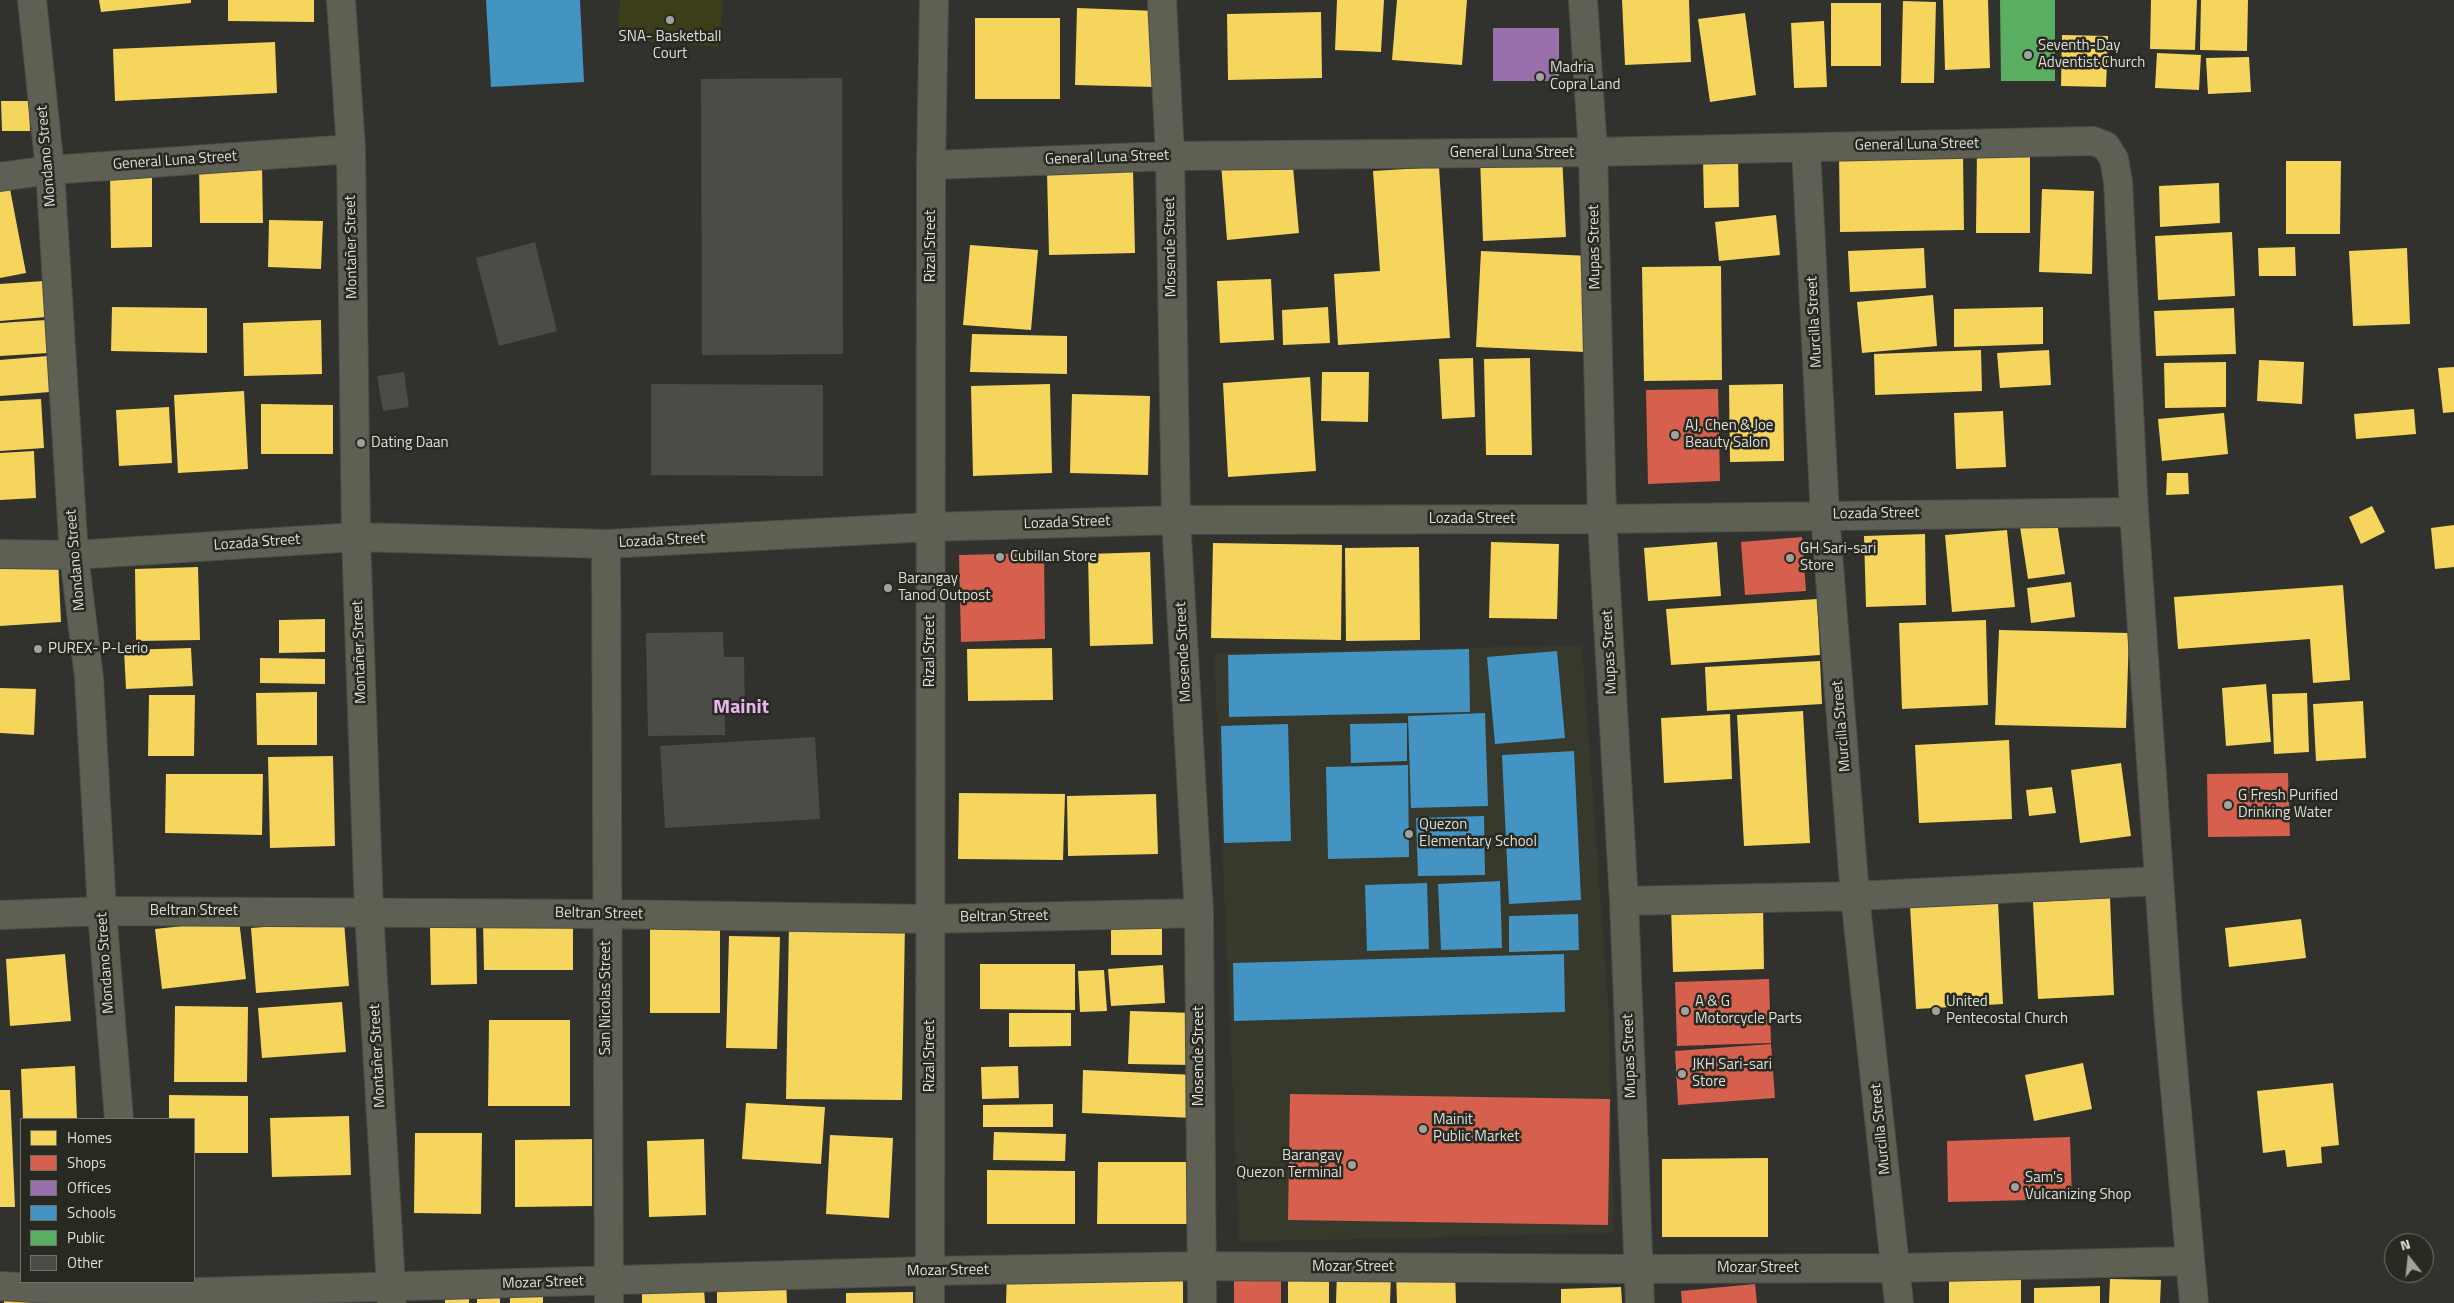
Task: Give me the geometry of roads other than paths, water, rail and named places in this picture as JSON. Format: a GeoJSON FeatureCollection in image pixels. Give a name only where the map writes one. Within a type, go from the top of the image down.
{"type":"FeatureCollection","features":[{"type":"Feature","properties":{"kind":"street","name":"Mondano Street"},"geometry":{"type":"LineString","coordinates":[[32,0],[50,170],[74,555],[89,678],[102,911],[119,1118]]}},
{"type":"Feature","properties":{"kind":"street","name":"Montañer Street"},"geometry":{"type":"LineString","coordinates":[[341,0],[351,149],[356,537],[369,912],[392,1295]]}},
{"type":"Feature","properties":{"kind":"street","name":"Rizal Street"},"geometry":{"type":"LineString","coordinates":[[930,1303],[931,165],[934,0]]}},
{"type":"Feature","properties":{"kind":"street","name":"Mosende Street"},"geometry":{"type":"LineString","coordinates":[[1162,0],[1170,156],[1176,520],[1198,913],[1202,1303]]}},
{"type":"Feature","properties":{"kind":"street","name":"Mupas Street"},"geometry":{"type":"LineString","coordinates":[[1583,0],[1593,152],[1602,519],[1624,901],[1637,1269],[1640,1303]]}},
{"type":"Feature","properties":{"kind":"street","name":"General Luna Street"},"geometry":{"type":"LineString","coordinates":[[931,165],[1170,156],[1593,152],[2093,141],[2106,146],[2114,159],[2118,181],[2134,512]]}},
{"type":"Feature","properties":{"kind":"street","name":"Murcilla Street"},"geometry":{"type":"LineString","coordinates":[[1806,148],[1825,515],[1855,896],[1899,1303]]}},
{"type":"Feature","properties":{"kind":"street","name":"General Luna Street"},"geometry":{"type":"LineString","coordinates":[[0,177],[50,170],[351,149]]}},
{"type":"Feature","properties":{"kind":"street","name":"Lozada Street"},"geometry":{"type":"LineString","coordinates":[[0,554],[74,555],[356,537],[606,544],[930,528],[1176,520],[1602,519],[2134,512]]}},
{"type":"Feature","properties":{"kind":"street"},"geometry":{"type":"LineString","coordinates":[[2134,512],[2159,881],[2194,1303]]}},
{"type":"Feature","properties":{"kind":"street","name":"San Nicolas Street"},"geometry":{"type":"LineString","coordinates":[[606,544],[608,1292]]}},
{"type":"Feature","properties":{"kind":"street"},"geometry":{"type":"LineString","coordinates":[[1624,901],[1855,896],[2159,881]]}},
{"type":"Feature","properties":{"kind":"street","name":"Beltran Street"},"geometry":{"type":"LineString","coordinates":[[0,916],[102,911],[930,918],[1198,913]]}},
{"type":"Feature","properties":{"kind":"street","name":"Mozar Street"},"geometry":{"type":"LineString","coordinates":[[0,1286],[132,1293],[392,1295],[608,1292],[930,1271],[1201,1266],[1637,1269],[1896,1268],[2190,1261]]}},
{"type":"Feature","properties":{"kind":"place","name":"SNA- Basketball Court"},"geometry":{"type":"Point","coordinates":[670,20]}},
{"type":"Feature","properties":{"kind":"place","name":"Seventh-Day Adventist Church"},"geometry":{"type":"Point","coordinates":[2028,55]}},
{"type":"Feature","properties":{"kind":"place","name":"Madria Copra Land"},"geometry":{"type":"Point","coordinates":[1540,77]}},
{"type":"Feature","properties":{"kind":"place","name":"AJ, Chen & Joe Beauty Salon"},"geometry":{"type":"Point","coordinates":[1675,435]}},
{"type":"Feature","properties":{"kind":"place","name":"Dating Daan"},"geometry":{"type":"Point","coordinates":[361,443]}},
{"type":"Feature","properties":{"kind":"place","name":"Cubillan Store"},"geometry":{"type":"Point","coordinates":[1000,557]}},
{"type":"Feature","properties":{"kind":"place","name":"GH Sari-sari Store"},"geometry":{"type":"Point","coordinates":[1790,558]}},
{"type":"Feature","properties":{"kind":"place","name":"Barangay Tanod Outpost"},"geometry":{"type":"Point","coordinates":[888,588]}},
{"type":"Feature","properties":{"kind":"place","name":"PUREX- P-Lerio"},"geometry":{"type":"Point","coordinates":[38,649]}},
{"type":"Feature","properties":{"kind":"place","name":"G Fresh Purified Drinking Water"},"geometry":{"type":"Point","coordinates":[2228,805]}},
{"type":"Feature","properties":{"kind":"place","name":"Quezon Elementary School"},"geometry":{"type":"Point","coordinates":[1409,834]}},
{"type":"Feature","properties":{"kind":"place","name":"A & G Motorcycle Parts"},"geometry":{"type":"Point","coordinates":[1685,1011]}},
{"type":"Feature","properties":{"kind":"place","name":"United Pentecostal Church"},"geometry":{"type":"Point","coordinates":[1936,1011]}},
{"type":"Feature","properties":{"kind":"place","name":"JKH Sari-sari Store"},"geometry":{"type":"Point","coordinates":[1682,1074]}},
{"type":"Feature","properties":{"kind":"place","name":"Mainit Public Market"},"geometry":{"type":"Point","coordinates":[1423,1129]}},
{"type":"Feature","properties":{"kind":"place","name":"Barangay Quezon Terminal"},"geometry":{"type":"Point","coordinates":[1352,1165]}},
{"type":"Feature","properties":{"kind":"place","name":"Sam's Vulcanizing Shop"},"geometry":{"type":"Point","coordinates":[2015,1187]}},
{"type":"Feature","properties":{"kind":"district","name":"Mainit"},"geometry":{"type":"Point","coordinates":[741,708]}}]}
